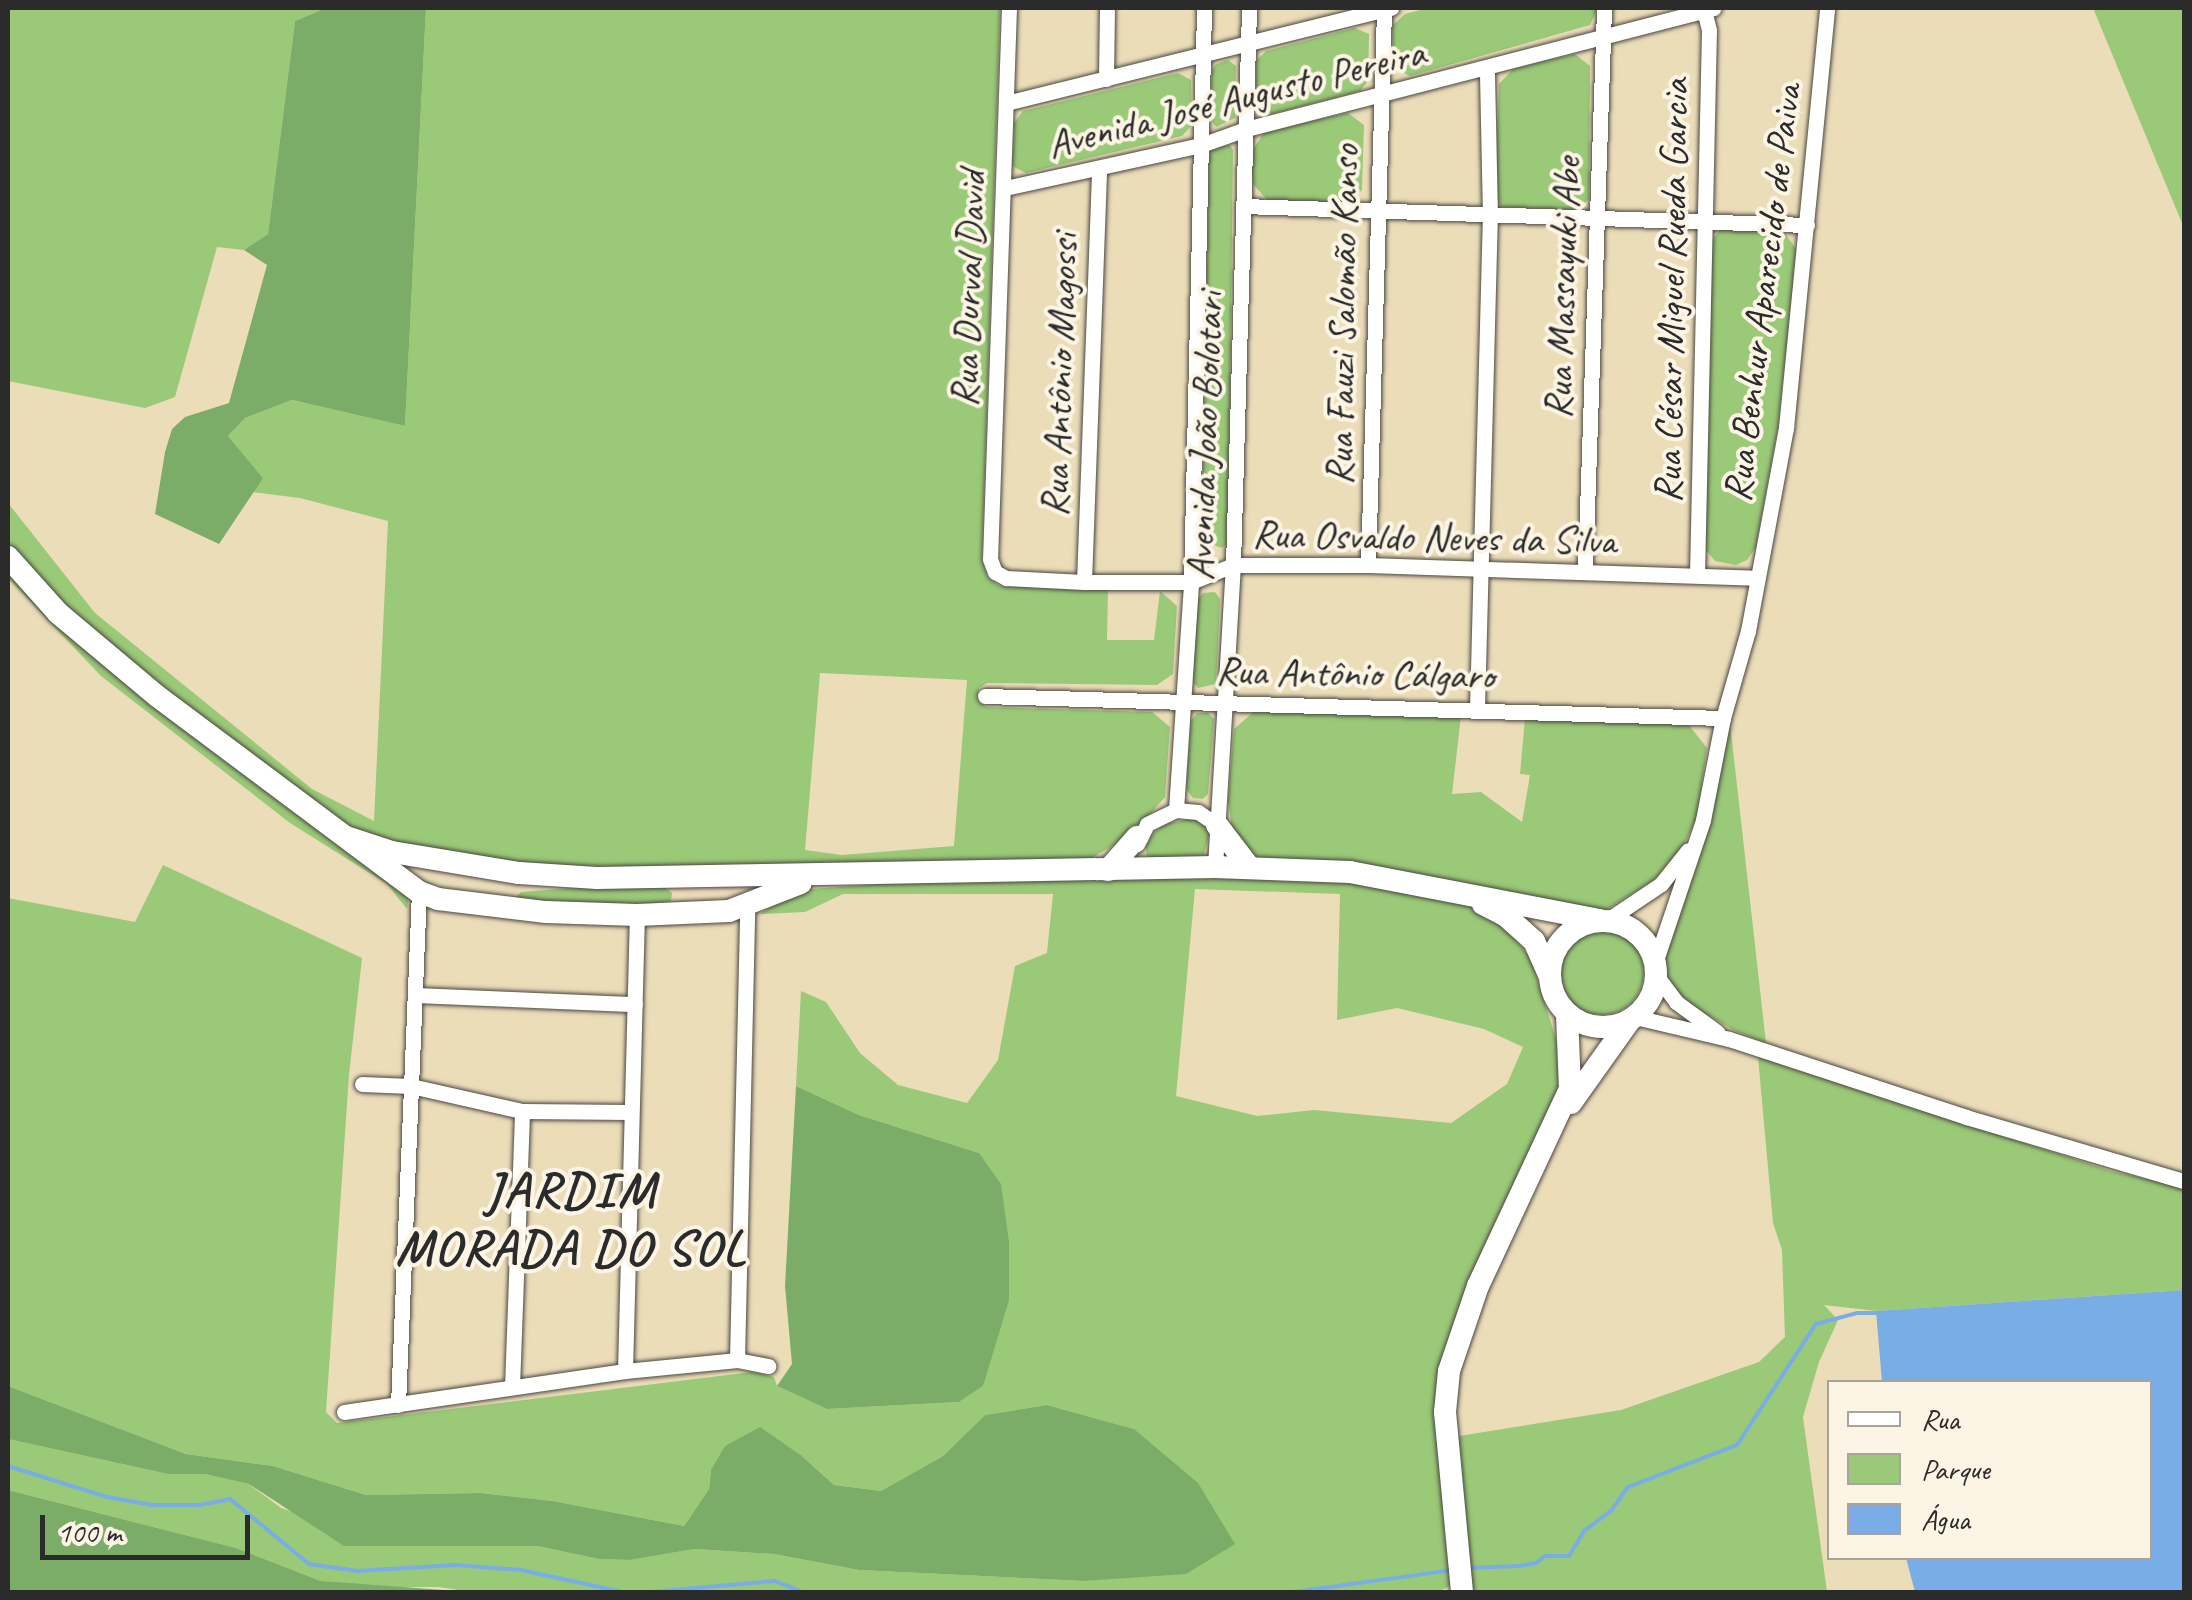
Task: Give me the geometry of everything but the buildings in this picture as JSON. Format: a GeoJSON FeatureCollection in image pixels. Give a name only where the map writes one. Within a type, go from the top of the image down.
{"type":"FeatureCollection","features":[{"type":"Feature","properties":{"kind":"main road"},"geometry":{"type":"LineString","coordinates":[[8,556],[58,613],[157,696],[419,892],[438,899],[507,906],[676,914],[729,911],[814,878]]}},
{"type":"Feature","properties":{"kind":"main road"},"geometry":{"type":"LineString","coordinates":[[1218,825],[1250,868]]}},
{"type":"Feature","properties":{"kind":"main road"},"geometry":{"type":"LineString","coordinates":[[346,836],[392,852],[501,870],[597,878],[814,878],[1215,867],[1350,872],[1602,921],[1635,931],[1656,969],[1646,1006],[1632,1019],[1560,1118],[1478,1286],[1449,1371],[1445,1412],[1460,1577]]}},
{"type":"Feature","properties":{"kind":"main road"},"geometry":{"type":"LineString","coordinates":[[1108,870],[1138,837]]}},
{"type":"Feature","properties":{"kind":"main road"},"geometry":{"type":"LineString","coordinates":[[507,906],[515,887],[575,886],[597,878]]}},
{"type":"Feature","properties":{"kind":"main road"},"geometry":{"type":"LineString","coordinates":[[676,878],[676,914]]}},
{"type":"Feature","properties":{"kind":"main road"},"geometry":{"type":"LineString","coordinates":[[1457,892],[1520,927],[1545,957],[1554,996],[1567,1014],[1586,1026],[1609,1028],[1632,1019]]}},
{"type":"Feature","properties":{"kind":"main road"},"geometry":{"type":"LineString","coordinates":[[1549,975],[1553,955],[1564,938],[1580,926],[1602,921]]}},
{"type":"Feature","properties":{"kind":"main road"},"geometry":{"type":"LineString","coordinates":[[1560,1118],[1572,1064],[1567,1014]]}},
{"type":"Feature","properties":{"kind":"street","name":"Rua Durval David"},"geometry":{"type":"LineString","coordinates":[[996,572],[990,559],[1009,8]]}},
{"type":"Feature","properties":{"kind":"street"},"geometry":{"type":"LineString","coordinates":[[1106,79],[1107,8]]}},
{"type":"Feature","properties":{"kind":"street","name":"Avenida João Bolotari"},"geometry":{"type":"LineString","coordinates":[[1176,810],[1191,582],[1204,8]]}},
{"type":"Feature","properties":{"kind":"street","name":"Avenida João Bolotari"},"geometry":{"type":"LineString","coordinates":[[1215,867],[1233,565],[1249,8]]}},
{"type":"Feature","properties":{"kind":"street","name":"Avenida José Augusto Pereira"},"geometry":{"type":"LineString","coordinates":[[1006,103],[1388,8]]}},
{"type":"Feature","properties":{"kind":"street","name":"Rua Fauzi Salomão Kanso"},"geometry":{"type":"LineString","coordinates":[[1368,565],[1375,212],[1388,8]]}},
{"type":"Feature","properties":{"kind":"street","name":"Rua Massayuki Abe"},"geometry":{"type":"LineString","coordinates":[[1586,570],[1604,8]]}},
{"type":"Feature","properties":{"kind":"street","name":"Rua Benhur Aparecido de Paiva"},"geometry":{"type":"LineString","coordinates":[[1656,969],[1703,820],[1723,718],[1748,631],[1786,428],[1828,8]]}},
{"type":"Feature","properties":{"kind":"street","name":"Avenida José Augusto Pereira"},"geometry":{"type":"LineString","coordinates":[[1005,188],[1202,145],[1246,129],[1709,9]]}},
{"type":"Feature","properties":{"kind":"street","name":"Rua César Miguel Rueda Garcia"},"geometry":{"type":"LineString","coordinates":[[1697,575],[1709,9]]}},
{"type":"Feature","properties":{"kind":"street"},"geometry":{"type":"LineString","coordinates":[[1477,708],[1490,217],[1488,68]]}},
{"type":"Feature","properties":{"kind":"street","name":"Rua Antônio Magossi"},"geometry":{"type":"LineString","coordinates":[[1084,582],[1099,170]]}},
{"type":"Feature","properties":{"kind":"street"},"geometry":{"type":"LineString","coordinates":[[1243,206],[1490,217],[1806,224]]}},
{"type":"Feature","properties":{"kind":"street","name":"Rua Osvaldo Neves da Silva"},"geometry":{"type":"LineString","coordinates":[[996,572],[1006,578],[1191,582],[1233,565],[1368,565],[1756,578]]}},
{"type":"Feature","properties":{"kind":"street","name":"Rua Antônio Cálgaro"},"geometry":{"type":"LineString","coordinates":[[985,696],[1723,718]]}},
{"type":"Feature","properties":{"kind":"street"},"geometry":{"type":"LineString","coordinates":[[1138,870],[1138,837],[1147,824],[1176,810],[1198,812],[1218,825]]}},
{"type":"Feature","properties":{"kind":"street","name":"Rua Benhur Aparecido de Paiva"},"geometry":{"type":"LineString","coordinates":[[1602,921],[1661,884],[1684,856],[1703,820]]}},
{"type":"Feature","properties":{"kind":"street"},"geometry":{"type":"LineString","coordinates":[[398,1406],[419,892]]}},
{"type":"Feature","properties":{"kind":"street"},"geometry":{"type":"LineString","coordinates":[[737,1360],[747,903]]}},
{"type":"Feature","properties":{"kind":"street"},"geometry":{"type":"LineString","coordinates":[[625,1371],[637,915]]}},
{"type":"Feature","properties":{"kind":"street"},"geometry":{"type":"LineString","coordinates":[[1656,969],[1686,1011],[1729,1039]]}},
{"type":"Feature","properties":{"kind":"street"},"geometry":{"type":"LineString","coordinates":[[417,995],[634,1004]]}},
{"type":"Feature","properties":{"kind":"street"},"geometry":{"type":"LineString","coordinates":[[1632,1019],[1729,1039],[1984,1123],[2184,1181]]}},
{"type":"Feature","properties":{"kind":"street"},"geometry":{"type":"LineString","coordinates":[[362,1084],[411,1086],[522,1111],[630,1112]]}},
{"type":"Feature","properties":{"kind":"street"},"geometry":{"type":"LineString","coordinates":[[512,1387],[522,1111]]}},
{"type":"Feature","properties":{"kind":"street"},"geometry":{"type":"LineString","coordinates":[[344,1412],[625,1371],[737,1360],[768,1366]]}},
{"type":"Feature","properties":{"kind":"green space"},"geometry":{"type":"Polygon","coordinates":[[[8,8],[326,8],[295,21],[268,234],[244,250],[217,247],[175,397],[145,408],[8,381],[8,8]]]}},
{"type":"Feature","properties":{"kind":"green space"},"geometry":{"type":"Polygon","coordinates":[[[326,8],[426,8],[405,426],[292,400],[245,418],[228,436],[263,478],[219,544],[155,514],[165,452],[172,429],[185,417],[229,403],[267,265],[244,250],[268,234],[295,21],[326,8]]]}},
{"type":"Feature","properties":{"kind":"green space"},"geometry":{"type":"Polygon","coordinates":[[[426,8],[1000,8],[982,559],[987,576],[999,586],[1108,590],[1107,640],[1154,640],[1160,591],[1177,606],[1173,674],[1157,685],[987,683],[979,688],[978,698],[986,707],[1152,712],[1170,727],[1165,797],[1132,835],[1086,861],[596,876],[363,839],[61,609],[8,548],[8,503],[95,613],[312,789],[374,821],[388,521],[300,498],[253,492],[262,477],[228,436],[245,418],[292,400],[405,426],[426,8]],[[820,673],[805,850],[842,855],[954,846],[967,680],[820,673]]]}},
{"type":"Feature","properties":{"kind":"green space"},"geometry":{"type":"Polygon","coordinates":[[[1428,8],[1596,8],[1596,12],[1590,25],[1410,76],[1394,68],[1392,26],[1405,14],[1428,8]]]}},
{"type":"Feature","properties":{"kind":"green space"},"geometry":{"type":"Polygon","coordinates":[[[2093,8],[2184,8],[2184,228],[2093,8]]]}},
{"type":"Feature","properties":{"kind":"green space"},"geometry":{"type":"Polygon","coordinates":[[[1355,28],[1369,34],[1368,81],[1360,91],[1271,114],[1256,102],[1256,61],[1266,51],[1355,28]]]}},
{"type":"Feature","properties":{"kind":"green space"},"geometry":{"type":"Polygon","coordinates":[[[1575,54],[1590,66],[1589,199],[1577,210],[1502,207],[1495,198],[1499,84],[1513,69],[1575,54]]]}},
{"type":"Feature","properties":{"kind":"green space"},"geometry":{"type":"Polygon","coordinates":[[[1228,60],[1236,66],[1235,118],[1216,127],[1210,119],[1212,70],[1228,60]]]}},
{"type":"Feature","properties":{"kind":"green space"},"geometry":{"type":"Polygon","coordinates":[[[1178,73],[1191,80],[1192,125],[1182,136],[1026,173],[1012,166],[1014,123],[1023,111],[1178,73]]]}},
{"type":"Feature","properties":{"kind":"green space"},"geometry":{"type":"Polygon","coordinates":[[[1348,113],[1364,125],[1362,190],[1350,202],[1268,201],[1253,184],[1251,153],[1265,131],[1348,113]]]}},
{"type":"Feature","properties":{"kind":"green space"},"geometry":{"type":"Polygon","coordinates":[[[1230,145],[1233,150],[1228,543],[1222,548],[1202,541],[1209,156],[1213,148],[1230,145]]]}},
{"type":"Feature","properties":{"kind":"green space"},"geometry":{"type":"Polygon","coordinates":[[[1720,230],[1784,232],[1797,250],[1778,427],[1756,547],[1747,560],[1736,565],[1715,561],[1705,549],[1710,257],[1712,240],[1720,230]]]}},
{"type":"Feature","properties":{"kind":"green space"},"geometry":{"type":"Polygon","coordinates":[[[8,565],[409,895],[407,909],[387,884],[290,823],[101,676],[8,578],[8,565]]]}},
{"type":"Feature","properties":{"kind":"green space"},"geometry":{"type":"Polygon","coordinates":[[[1215,592],[1220,599],[1216,684],[1198,688],[1192,681],[1198,599],[1203,593],[1215,592]]]}},
{"type":"Feature","properties":{"kind":"green space"},"geometry":{"type":"Polygon","coordinates":[[[1257,709],[1461,716],[1452,794],[1481,792],[1522,822],[1530,775],[1520,774],[1525,718],[1688,724],[1707,748],[1697,817],[1680,853],[1654,880],[1601,913],[1254,858],[1232,829],[1228,800],[1234,729],[1257,709]]]}},
{"type":"Feature","properties":{"kind":"green space"},"geometry":{"type":"Polygon","coordinates":[[[1197,713],[1208,713],[1214,719],[1208,794],[1203,799],[1193,798],[1186,789],[1191,721],[1197,713]]]}},
{"type":"Feature","properties":{"kind":"green space"},"geometry":{"type":"Polygon","coordinates":[[[1730,723],[1766,1043],[1733,1030],[1690,1004],[1672,986],[1665,968],[1665,951],[1708,820],[1730,723]]]}},
{"type":"Feature","properties":{"kind":"green space"},"geometry":{"type":"Polygon","coordinates":[[[1195,818],[1205,824],[1209,834],[1203,860],[1147,863],[1146,846],[1152,835],[1164,824],[1195,818]]]}},
{"type":"Feature","properties":{"kind":"green space"},"geometry":{"type":"Polygon","coordinates":[[[163,865],[362,958],[349,1075],[326,1412],[337,1423],[752,1372],[774,1377],[777,1386],[827,1409],[959,1402],[983,1386],[989,1358],[979,1153],[859,1115],[796,1086],[801,991],[826,1002],[860,1053],[898,1085],[967,1103],[998,1060],[1015,966],[1047,953],[1053,894],[843,894],[805,912],[760,914],[797,890],[952,879],[1348,878],[1456,898],[1500,918],[1531,959],[1565,1068],[1561,1091],[1439,1412],[1445,1538],[1454,1584],[1438,1592],[471,1592],[439,1587],[369,1587],[321,1581],[236,1548],[8,1490],[8,1439],[168,1474],[205,1474],[249,1484],[281,1508],[393,1544],[537,1546],[599,1559],[630,1560],[693,1549],[774,1554],[859,1570],[1083,1581],[1127,1577],[1134,1429],[1047,1405],[985,1415],[943,1456],[881,1491],[834,1485],[802,1456],[711,1470],[709,1489],[684,1526],[553,1501],[481,1493],[366,1495],[273,1466],[186,1454],[8,1386],[8,898],[135,922],[163,865]],[[1195,889],[1176,1096],[1257,1116],[1314,1110],[1451,1123],[1507,1084],[1523,1047],[1484,1029],[1397,1008],[1337,1020],[1340,894],[1195,889]]]}},
{"type":"Feature","properties":{"kind":"green space"},"geometry":{"type":"Polygon","coordinates":[[[598,886],[664,887],[672,893],[671,901],[635,906],[513,900],[521,892],[598,886]]]}},
{"type":"Feature","properties":{"kind":"green space"},"geometry":{"type":"Polygon","coordinates":[[[1593,929],[1609,929],[1632,941],[1641,955],[1641,989],[1632,1003],[1609,1015],[1593,1015],[1577,1008],[1565,996],[1558,980],[1558,964],[1565,948],[1577,936],[1593,929]]]}},
{"type":"Feature","properties":{"kind":"green space"},"geometry":{"type":"Polygon","coordinates":[[[1758,1057],[2111,1171],[2184,1187],[2184,1290],[1876,1311],[1824,1305],[1838,1320],[1819,1362],[1803,1417],[1827,1592],[1467,1592],[1453,1437],[1621,1410],[1759,1362],[1785,1337],[1782,1250],[1773,1223],[1758,1057]]]}},
{"type":"Feature","properties":{"kind":"green space"},"geometry":{"type":"Polygon","coordinates":[[[796,1086],[859,1115],[979,1153],[1001,1184],[1009,1242],[1009,1300],[983,1386],[959,1402],[827,1409],[777,1386],[792,1364],[785,1286],[796,1086]]]}},
{"type":"Feature","properties":{"kind":"green space"},"geometry":{"type":"Polygon","coordinates":[[[8,1386],[186,1454],[273,1466],[366,1495],[481,1493],[553,1501],[684,1526],[709,1489],[711,1470],[725,1446],[760,1427],[802,1456],[834,1485],[881,1491],[943,1456],[985,1415],[1047,1405],[1134,1429],[1198,1483],[1235,1544],[1186,1574],[1083,1581],[859,1570],[774,1554],[694,1549],[630,1560],[599,1559],[537,1546],[344,1546],[249,1484],[205,1474],[168,1474],[8,1439],[8,1386]]]}},
{"type":"Feature","properties":{"kind":"green space"},"geometry":{"type":"Polygon","coordinates":[[[8,1490],[236,1548],[321,1581],[471,1592],[8,1592],[8,1490]]]}},
{"type":"Feature","properties":{"kind":"water"},"geometry":{"type":"Polygon","coordinates":[[[2184,1290],[2184,1592],[1915,1592],[1907,1560],[2152,1560],[2152,1380],[1882,1380],[1876,1311],[2184,1290]]]}},
{"type":"Feature","properties":{"kind":"waterway"},"geometry":{"type":"LineString","coordinates":[[1467,1568],[1519,1566],[1536,1563],[1545,1556],[1569,1556],[1584,1531],[1611,1511],[1628,1487],[1737,1445],[1816,1324],[1857,1313],[1879,1313]]}},
{"type":"Feature","properties":{"kind":"waterway"},"geometry":{"type":"LineString","coordinates":[[8,1466],[107,1497],[152,1505],[200,1505],[230,1499],[309,1564],[357,1571],[456,1565],[521,1570],[623,1592]]}},
{"type":"Feature","properties":{"kind":"waterway"},"geometry":{"type":"LineString","coordinates":[[1294,1592],[1453,1570]]}},
{"type":"Feature","properties":{"kind":"waterway"},"geometry":{"type":"LineString","coordinates":[[651,1592],[775,1581],[802,1592]]}},
{"type":"Feature","properties":{"kind":"district","name":"JARDIM MORADA DO SOL"},"geometry":{"type":"Point","coordinates":[571,1218]}}]}
